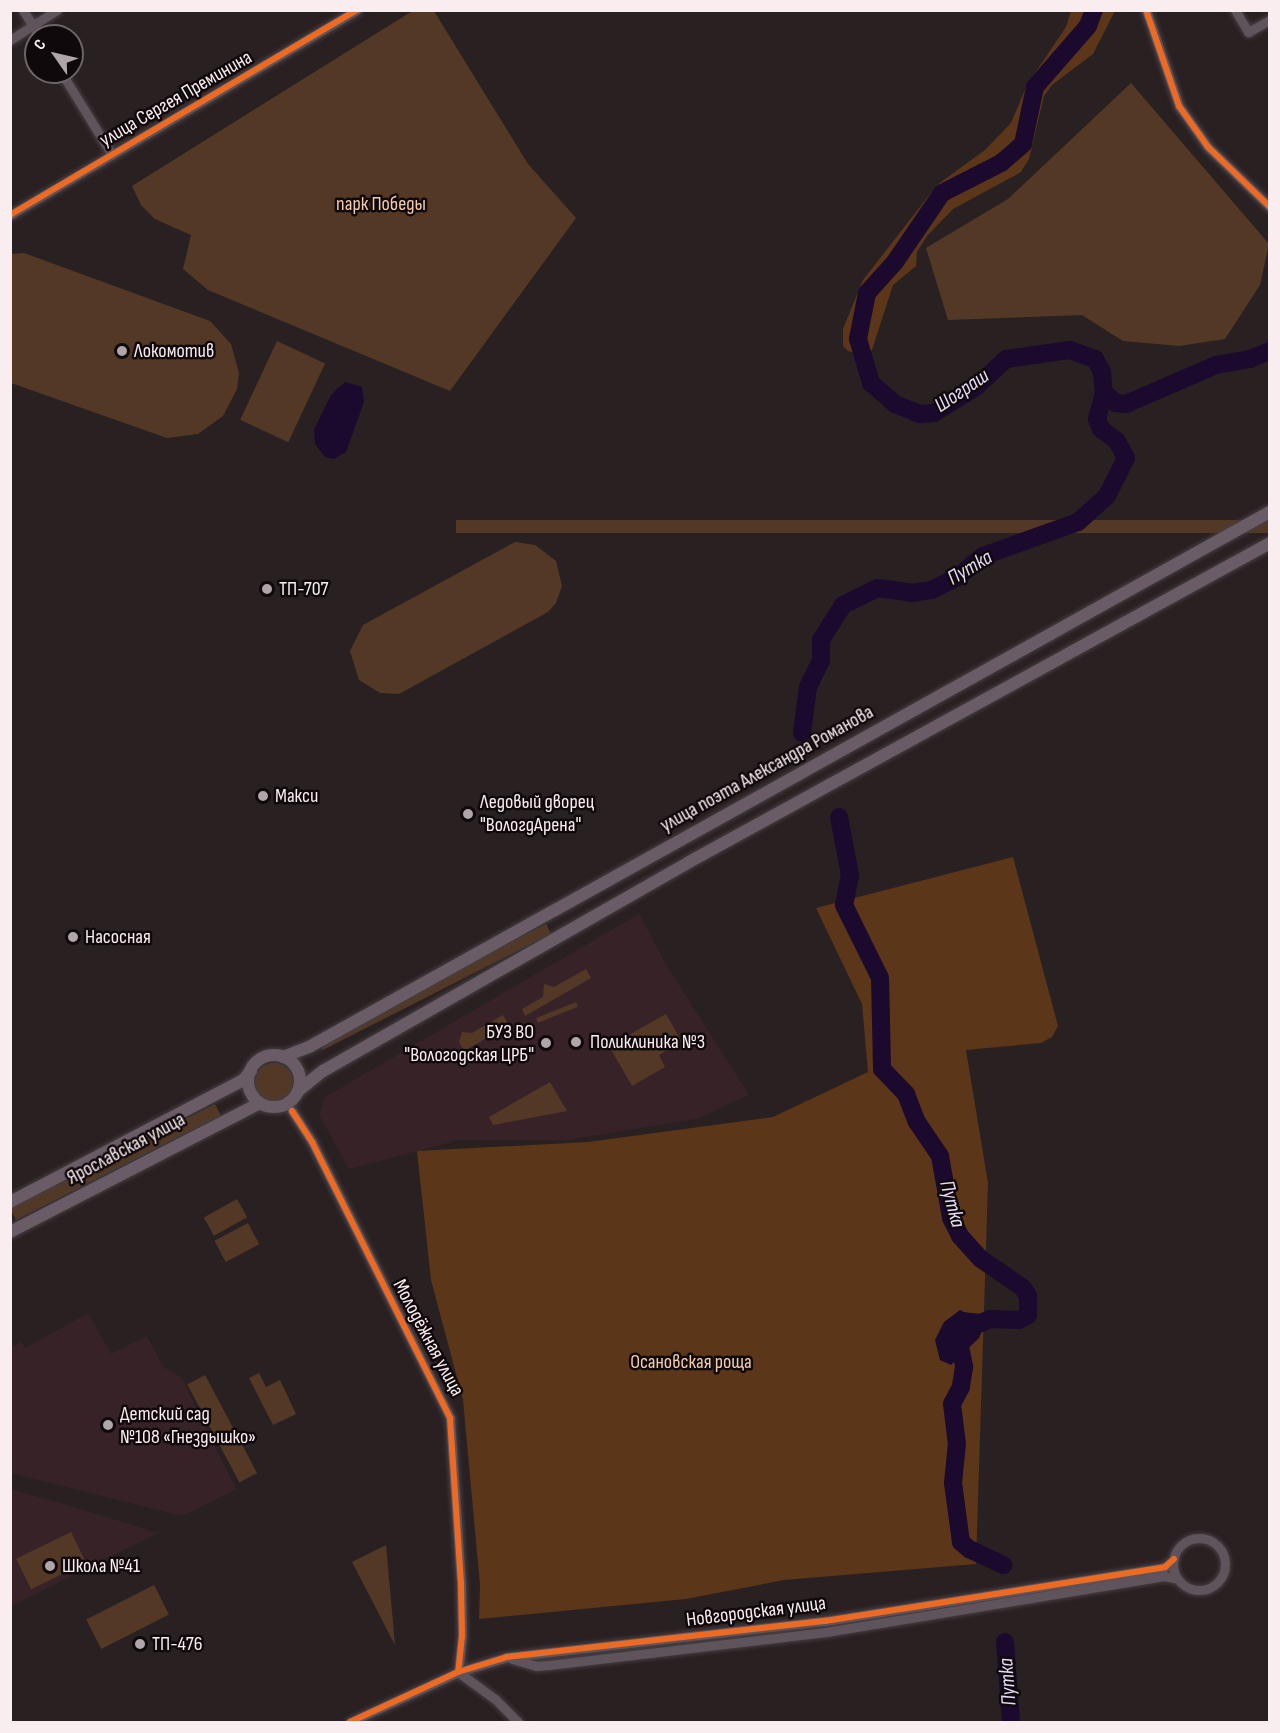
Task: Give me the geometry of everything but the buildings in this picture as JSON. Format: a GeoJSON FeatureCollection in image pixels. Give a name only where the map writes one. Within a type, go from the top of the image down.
{"type":"FeatureCollection","features":[{"type":"Feature","properties":{"kind":"main road","name":"улица поэта Александра Романова"},"geometry":{"type":"LineString","coordinates":[[283,1057],[309,1047],[1269,512]]}},
{"type":"Feature","properties":{"kind":"main road"},"geometry":{"type":"LineString","coordinates":[[298,1091],[296,1068],[283,1057],[267,1057],[251,1071],[250,1092],[261,1103],[281,1107],[323,1071],[679,868],[1269,543]]}},
{"type":"Feature","properties":{"kind":"main road","name":"Ярославская улица"},"geometry":{"type":"LineString","coordinates":[[10,1203],[243,1080],[251,1071]]}},
{"type":"Feature","properties":{"kind":"main road","name":"Ярославская улица"},"geometry":{"type":"LineString","coordinates":[[10,1232],[261,1103]]}},
{"type":"Feature","properties":{"kind":"street"},"geometry":{"type":"LineString","coordinates":[[23,10],[32,24]]}},
{"type":"Feature","properties":{"kind":"street"},"geometry":{"type":"LineString","coordinates":[[36,24],[57,10]]}},
{"type":"Feature","properties":{"kind":"street","name":"улица Сергея Преминина"},"geometry":{"type":"LineString","coordinates":[[10,215],[357,10]]}},
{"type":"Feature","properties":{"kind":"street"},"geometry":{"type":"LineString","coordinates":[[1146,10],[1179,106],[1208,147],[1269,207]]}},
{"type":"Feature","properties":{"kind":"street"},"geometry":{"type":"LineString","coordinates":[[1235,10],[1248,32],[1269,20]]}},
{"type":"Feature","properties":{"kind":"street"},"geometry":{"type":"LineString","coordinates":[[10,40],[24,31]]}},
{"type":"Feature","properties":{"kind":"street"},"geometry":{"type":"LineString","coordinates":[[68,84],[112,155]]}},
{"type":"Feature","properties":{"kind":"street","name":"Молодёжная улица"},"geometry":{"type":"LineString","coordinates":[[291,1111],[312,1142],[450,1418],[461,1582],[462,1636],[458,1672]]}},
{"type":"Feature","properties":{"kind":"street"},"geometry":{"type":"LineString","coordinates":[[1200,1539],[1218,1546],[1225,1562],[1221,1578],[1209,1588],[1193,1590],[1178,1579],[1174,1559],[1182,1545],[1200,1539]]}},
{"type":"Feature","properties":{"kind":"street","name":"Новгородская улица"},"geometry":{"type":"LineString","coordinates":[[350,1722],[458,1672],[507,1657],[825,1621],[1165,1567],[1174,1559]]}},
{"type":"Feature","properties":{"kind":"street","name":"Новгородская улица"},"geometry":{"type":"LineString","coordinates":[[507,1657],[536,1666],[553,1665],[826,1632],[1164,1576],[1178,1579]]}},
{"type":"Feature","properties":{"kind":"street"},"geometry":{"type":"LineString","coordinates":[[458,1672],[495,1699],[518,1722]]}},
{"type":"Feature","properties":{"kind":"shaded area"},"geometry":{"type":"Polygon","coordinates":[[[345,382],[362,387],[364,402],[346,452],[334,459],[325,457],[315,444],[314,430],[331,395],[345,382]]]}},
{"type":"Feature","properties":{"kind":"shaded area","name":"Поликлиника №3"},"geometry":{"type":"Polygon","coordinates":[[[639,914],[665,963],[749,1095],[696,1119],[567,1140],[459,1140],[349,1169],[319,1115],[325,1097],[639,914]]]}},
{"type":"Feature","properties":{"kind":"shaded area"},"geometry":{"type":"Polygon","coordinates":[[[960,1310],[978,1320],[983,1329],[979,1338],[951,1365],[940,1360],[935,1340],[944,1322],[960,1310]]]}},
{"type":"Feature","properties":{"kind":"shaded area","name":"Детский сад №108 «Гнездышко»"},"geometry":{"type":"Polygon","coordinates":[[[88,1313],[111,1354],[147,1336],[163,1367],[181,1377],[236,1489],[182,1516],[11,1473],[11,1347],[21,1342],[25,1348],[88,1313]]]}},
{"type":"Feature","properties":{"kind":"shaded area","name":"Школа №41"},"geometry":{"type":"Polygon","coordinates":[[[11,1489],[84,1510],[158,1533],[11,1606],[11,1489]]]}},
{"type":"Feature","properties":{"kind":"green space","name":"парк Победы"},"geometry":{"type":"Polygon","coordinates":[[[414,10],[434,11],[528,164],[576,218],[450,391],[208,290],[183,269],[191,235],[155,219],[141,205],[132,186],[414,10]]]}},
{"type":"Feature","properties":{"kind":"green space"},"geometry":{"type":"Polygon","coordinates":[[[1071,11],[1115,11],[1093,54],[1052,85],[1044,96],[1029,159],[1021,172],[953,209],[927,236],[917,252],[916,266],[893,285],[872,350],[863,355],[848,351],[843,346],[843,329],[863,280],[937,185],[985,150],[1011,123],[1027,85],[1066,27],[1071,11]]]}},
{"type":"Feature","properties":{"kind":"green space"},"geometry":{"type":"Polygon","coordinates":[[[1131,83],[1269,244],[1260,285],[1225,339],[1179,346],[1123,341],[1082,315],[948,320],[926,248],[1008,199],[1131,83]]]}},
{"type":"Feature","properties":{"kind":"green space","name":"Локомотив"},"geometry":{"type":"Polygon","coordinates":[[[24,253],[210,321],[231,344],[239,373],[237,389],[223,416],[198,434],[167,438],[11,383],[11,254],[24,253]]]}},
{"type":"Feature","properties":{"kind":"green space"},"geometry":{"type":"Polygon","coordinates":[[[277,341],[325,363],[288,442],[240,420],[277,341]]]}},
{"type":"Feature","properties":{"kind":"green space"},"geometry":{"type":"Polygon","coordinates":[[[456,520],[1269,520],[1269,533],[456,533],[456,520]]]}},
{"type":"Feature","properties":{"kind":"green space"},"geometry":{"type":"Polygon","coordinates":[[[515,542],[535,545],[556,561],[562,586],[556,603],[548,612],[399,694],[380,693],[359,680],[350,651],[363,625],[515,542]]]}},
{"type":"Feature","properties":{"kind":"green space","name":"Осановская роща"},"geometry":{"type":"Polygon","coordinates":[[[1013,857],[1058,1026],[1052,1037],[1041,1043],[966,1050],[988,1183],[976,1564],[784,1580],[686,1599],[479,1619],[480,1585],[463,1400],[431,1280],[417,1151],[588,1142],[773,1117],[868,1072],[862,1004],[816,908],[1013,857]]]}},
{"type":"Feature","properties":{"kind":"green space"},"geometry":{"type":"Polygon","coordinates":[[[546,924],[551,934],[323,1050],[318,1040],[546,924]]]}},
{"type":"Feature","properties":{"kind":"green space"},"geometry":{"type":"Polygon","coordinates":[[[586,969],[591,978],[525,1016],[522,1009],[543,997],[544,984],[554,987],[586,969]]]}},
{"type":"Feature","properties":{"kind":"green space"},"geometry":{"type":"Polygon","coordinates":[[[576,1002],[578,1007],[538,1023],[536,1018],[576,1002]]]}},
{"type":"Feature","properties":{"kind":"green space"},"geometry":{"type":"Polygon","coordinates":[[[666,1014],[682,1042],[659,1055],[665,1067],[632,1086],[609,1046],[666,1014]]]}},
{"type":"Feature","properties":{"kind":"green space"},"geometry":{"type":"Polygon","coordinates":[[[503,1015],[509,1025],[464,1051],[459,1042],[462,1032],[472,1033],[503,1015]]]}},
{"type":"Feature","properties":{"kind":"green space"},"geometry":{"type":"Polygon","coordinates":[[[274,1063],[288,1068],[293,1082],[288,1096],[274,1101],[260,1096],[255,1082],[260,1068],[274,1063]]]}},
{"type":"Feature","properties":{"kind":"green space"},"geometry":{"type":"Polygon","coordinates":[[[550,1082],[567,1111],[493,1125],[489,1117],[550,1082]]]}},
{"type":"Feature","properties":{"kind":"green space"},"geometry":{"type":"Polygon","coordinates":[[[215,1104],[221,1116],[16,1220],[10,1208],[215,1104]]]}},
{"type":"Feature","properties":{"kind":"green space"},"geometry":{"type":"Polygon","coordinates":[[[237,1199],[247,1217],[214,1236],[204,1217],[237,1199]]]}},
{"type":"Feature","properties":{"kind":"green space"},"geometry":{"type":"Polygon","coordinates":[[[248,1223],[259,1244],[226,1262],[214,1241],[248,1223]]]}},
{"type":"Feature","properties":{"kind":"green space"},"geometry":{"type":"Polygon","coordinates":[[[259,1373],[266,1387],[280,1380],[296,1414],[273,1425],[249,1378],[259,1373]]]}},
{"type":"Feature","properties":{"kind":"green space"},"geometry":{"type":"Polygon","coordinates":[[[205,1375],[257,1473],[239,1482],[187,1384],[205,1375]]]}},
{"type":"Feature","properties":{"kind":"green space"},"geometry":{"type":"Polygon","coordinates":[[[71,1532],[86,1563],[31,1589],[16,1559],[71,1532]]]}},
{"type":"Feature","properties":{"kind":"green space"},"geometry":{"type":"Polygon","coordinates":[[[386,1545],[395,1645],[352,1562],[386,1545]]]}},
{"type":"Feature","properties":{"kind":"green space"},"geometry":{"type":"Polygon","coordinates":[[[154,1585],[169,1614],[101,1649],[86,1620],[154,1585]]]}},
{"type":"Feature","properties":{"kind":"waterway","name":"Шограш"},"geometry":{"type":"LineString","coordinates":[[1094,10],[1088,26],[1035,87],[1023,144],[1001,163],[942,193],[895,262],[867,293],[858,339],[871,383],[895,404],[920,414],[934,413],[976,387],[1006,359],[1070,350],[1095,359],[1102,372],[1104,393],[1116,403],[1126,404],[1216,365],[1250,359],[1270,351]]}},
{"type":"Feature","properties":{"kind":"waterway","name":"Путка"},"geometry":{"type":"LineString","coordinates":[[802,733],[808,687],[821,660],[821,640],[843,605],[878,588],[912,593],[932,590],[959,576],[983,556],[1078,522],[1107,496],[1126,458],[1117,441],[1101,429],[1097,419],[1104,393]]}},
{"type":"Feature","properties":{"kind":"waterway","name":"Путка"},"geometry":{"type":"LineString","coordinates":[[839,817],[850,875],[844,905],[880,978],[882,1069],[906,1094],[917,1122],[940,1156],[951,1218],[960,1236],[981,1259],[1023,1288],[1028,1296],[1028,1315],[1019,1320],[990,1319],[981,1323],[963,1321],[956,1328],[964,1367],[961,1387],[952,1404],[957,1443],[953,1483],[961,1542],[969,1549],[1004,1565]]}},
{"type":"Feature","properties":{"kind":"waterway","name":"Путка"},"geometry":{"type":"LineString","coordinates":[[1005,1642],[1011,1722]]}},
{"type":"Feature","properties":{"kind":"cycle path"},"geometry":{"type":"LineString","coordinates":[[10,215],[357,10]]}},
{"type":"Feature","properties":{"kind":"cycle path"},"geometry":{"type":"LineString","coordinates":[[1146,10],[1179,106],[1208,147],[1270,207]]}},
{"type":"Feature","properties":{"kind":"cycle path"},"geometry":{"type":"LineString","coordinates":[[292,1111],[312,1142],[450,1418],[461,1582],[462,1636],[458,1672]]}},
{"type":"Feature","properties":{"kind":"cycle path"},"geometry":{"type":"LineString","coordinates":[[350,1722],[458,1672],[507,1657],[825,1621],[1165,1567],[1174,1559]]}},
{"type":"Feature","properties":{"kind":"place","name":"Локомотив"},"geometry":{"type":"Point","coordinates":[122,351]}},
{"type":"Feature","properties":{"kind":"place","name":"ТП-707"},"geometry":{"type":"Point","coordinates":[267,589]}},
{"type":"Feature","properties":{"kind":"place","name":"Макси"},"geometry":{"type":"Point","coordinates":[263,796]}},
{"type":"Feature","properties":{"kind":"place","name":"Ледовый дворец \"ВологдАрена\""},"geometry":{"type":"Point","coordinates":[468,814]}},
{"type":"Feature","properties":{"kind":"place","name":"Насосная"},"geometry":{"type":"Point","coordinates":[73,937]}},
{"type":"Feature","properties":{"kind":"place","name":"Поликлиника №3"},"geometry":{"type":"Point","coordinates":[576,1042]}},
{"type":"Feature","properties":{"kind":"place","name":"БУЗ ВО \"Вологодская ЦРБ\""},"geometry":{"type":"Point","coordinates":[546,1043]}},
{"type":"Feature","properties":{"kind":"place","name":"Детский сад №108 «Гнездышко»"},"geometry":{"type":"Point","coordinates":[108,1425]}},
{"type":"Feature","properties":{"kind":"place","name":"Школа №41"},"geometry":{"type":"Point","coordinates":[50,1566]}},
{"type":"Feature","properties":{"kind":"place","name":"ТП-476"},"geometry":{"type":"Point","coordinates":[140,1644]}}]}
